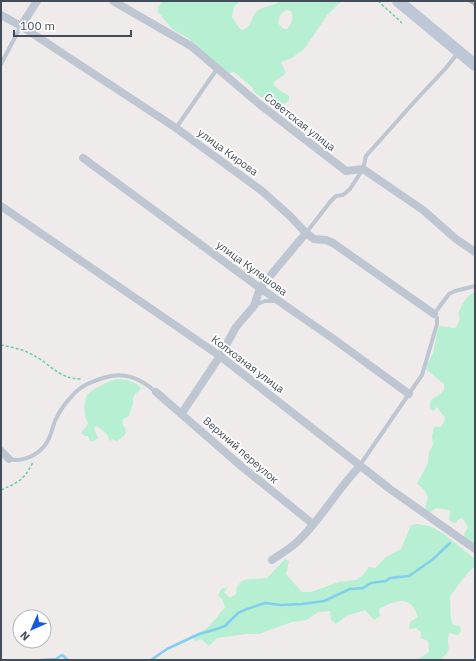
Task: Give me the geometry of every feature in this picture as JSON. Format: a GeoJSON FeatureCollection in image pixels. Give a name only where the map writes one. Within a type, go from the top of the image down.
{"type":"FeatureCollection","features":[{"type":"Feature","properties":{"kind":"main road"},"geometry":{"type":"LineString","coordinates":[[398,1],[475,65]]}},
{"type":"Feature","properties":{"kind":"street"},"geometry":{"type":"LineString","coordinates":[[21,26],[37,1]]}},
{"type":"Feature","properties":{"kind":"street","name":"Советская улица"},"geometry":{"type":"LineString","coordinates":[[113,1],[191,46],[258,103],[346,171],[363,169]]}},
{"type":"Feature","properties":{"kind":"street","name":"улица Кирова"},"geometry":{"type":"LineString","coordinates":[[1,15],[21,26],[176,128],[262,191],[314,239],[326,240],[333,243],[434,314]]}},
{"type":"Feature","properties":{"kind":"street","name":"улица Кулешова"},"geometry":{"type":"LineString","coordinates":[[84,158],[260,288],[409,394]]}},
{"type":"Feature","properties":{"kind":"street"},"geometry":{"type":"LineString","coordinates":[[363,169],[423,210],[456,239],[475,252]]}},
{"type":"Feature","properties":{"kind":"street","name":"Колхозная улица"},"geometry":{"type":"LineString","coordinates":[[1,206],[220,356],[390,489],[475,549]]}},
{"type":"Feature","properties":{"kind":"street"},"geometry":{"type":"LineString","coordinates":[[182,413],[220,356],[236,327],[254,306],[260,288],[306,233]]}},
{"type":"Feature","properties":{"kind":"street","name":"Верхний переулок"},"geometry":{"type":"LineString","coordinates":[[156,392],[242,466],[313,524]]}},
{"type":"Feature","properties":{"kind":"street"},"geometry":{"type":"LineString","coordinates":[[1,451],[9,460]]}},
{"type":"Feature","properties":{"kind":"street"},"geometry":{"type":"LineString","coordinates":[[272,560],[297,542],[313,524],[347,478],[360,466]]}},
{"type":"Feature","properties":{"kind":"lane"},"geometry":{"type":"LineString","coordinates":[[1,64],[21,26]]}},
{"type":"Feature","properties":{"kind":"lane"},"geometry":{"type":"LineString","coordinates":[[306,233],[336,196],[343,195],[350,189],[363,169],[366,156],[445,70],[459,52]]}},
{"type":"Feature","properties":{"kind":"lane"},"geometry":{"type":"LineString","coordinates":[[176,128],[217,69]]}},
{"type":"Feature","properties":{"kind":"lane"},"geometry":{"type":"LineString","coordinates":[[360,466],[422,375],[437,324],[437,318],[434,314],[449,294],[475,286]]}},
{"type":"Feature","properties":{"kind":"lane"},"geometry":{"type":"LineString","coordinates":[[254,306],[269,300],[280,302]]}},
{"type":"Feature","properties":{"kind":"lane"},"geometry":{"type":"LineString","coordinates":[[9,460],[25,460],[38,452],[50,437],[55,422],[63,408],[72,395],[82,386],[111,375],[128,375],[139,379],[156,392]]}},
{"type":"Feature","properties":{"kind":"path"},"geometry":{"type":"LineString","coordinates":[[378,1],[402,23]]}},
{"type":"Feature","properties":{"kind":"path"},"geometry":{"type":"LineString","coordinates":[[1,345],[30,353],[64,377],[84,379],[92,382]]}},
{"type":"Feature","properties":{"kind":"path"},"geometry":{"type":"LineString","coordinates":[[1,490],[16,483],[26,475],[38,452]]}},
{"type":"Feature","properties":{"kind":"green space"},"geometry":{"type":"Polygon","coordinates":[[[163,1],[240,1],[234,7],[232,17],[240,29],[243,30],[251,22],[256,12],[280,1],[341,1],[328,14],[305,48],[292,58],[281,63],[286,72],[274,82],[274,85],[289,96],[289,100],[286,103],[278,105],[255,93],[252,87],[234,72],[229,73],[202,52],[188,38],[172,29],[158,12],[158,7],[163,1]],[[286,10],[280,15],[278,23],[282,28],[287,29],[290,25],[292,21],[291,11],[286,10]]]}},
{"type":"Feature","properties":{"kind":"green space"},"geometry":{"type":"Polygon","coordinates":[[[475,292],[475,545],[465,538],[464,534],[468,527],[462,518],[457,520],[456,523],[451,522],[449,519],[450,510],[436,508],[430,512],[426,511],[427,496],[423,489],[417,484],[428,463],[429,452],[433,445],[432,436],[434,427],[441,427],[445,418],[437,407],[433,411],[430,407],[430,402],[444,390],[444,384],[427,370],[426,367],[433,353],[438,328],[441,326],[455,328],[460,320],[458,313],[463,303],[475,292]]]}},
{"type":"Feature","properties":{"kind":"green space"},"geometry":{"type":"Polygon","coordinates":[[[116,379],[133,382],[141,389],[133,398],[129,416],[123,419],[122,423],[126,430],[125,435],[117,441],[113,439],[110,441],[107,434],[97,426],[94,427],[98,438],[94,441],[90,441],[88,436],[82,434],[82,431],[87,426],[88,422],[85,415],[86,398],[92,390],[116,379]]]}},
{"type":"Feature","properties":{"kind":"green space"},"geometry":{"type":"Polygon","coordinates":[[[417,524],[430,526],[444,534],[475,559],[474,567],[450,596],[452,622],[453,625],[460,626],[461,631],[458,635],[449,633],[449,648],[445,656],[440,660],[413,660],[418,659],[429,652],[428,641],[421,638],[421,632],[416,628],[409,629],[410,622],[418,617],[411,605],[402,601],[391,603],[379,609],[380,616],[374,620],[365,610],[346,616],[336,624],[331,620],[330,611],[318,612],[307,620],[292,622],[259,634],[246,634],[217,638],[209,646],[201,639],[195,641],[193,637],[207,628],[225,608],[223,600],[218,596],[221,589],[228,587],[224,592],[230,598],[236,594],[237,588],[242,581],[267,578],[285,559],[289,561],[286,574],[302,592],[311,592],[339,582],[356,580],[363,575],[369,567],[375,568],[386,557],[401,549],[411,525],[417,524]]]}},
{"type":"Feature","properties":{"kind":"waterway"},"geometry":{"type":"LineString","coordinates":[[151,660],[167,649],[199,634],[225,626],[238,613],[265,603],[281,605],[324,601],[350,589],[363,588],[371,583],[386,581],[390,578],[409,576],[432,560],[450,543]]}},
{"type":"Feature","properties":{"kind":"waterway"},"geometry":{"type":"LineString","coordinates":[[41,660],[56,659],[62,655],[68,660]]}},
{"type":"Feature","properties":{"kind":"railway"},"geometry":{"type":"LineString","coordinates":[[469,1],[475,5]]}}]}
